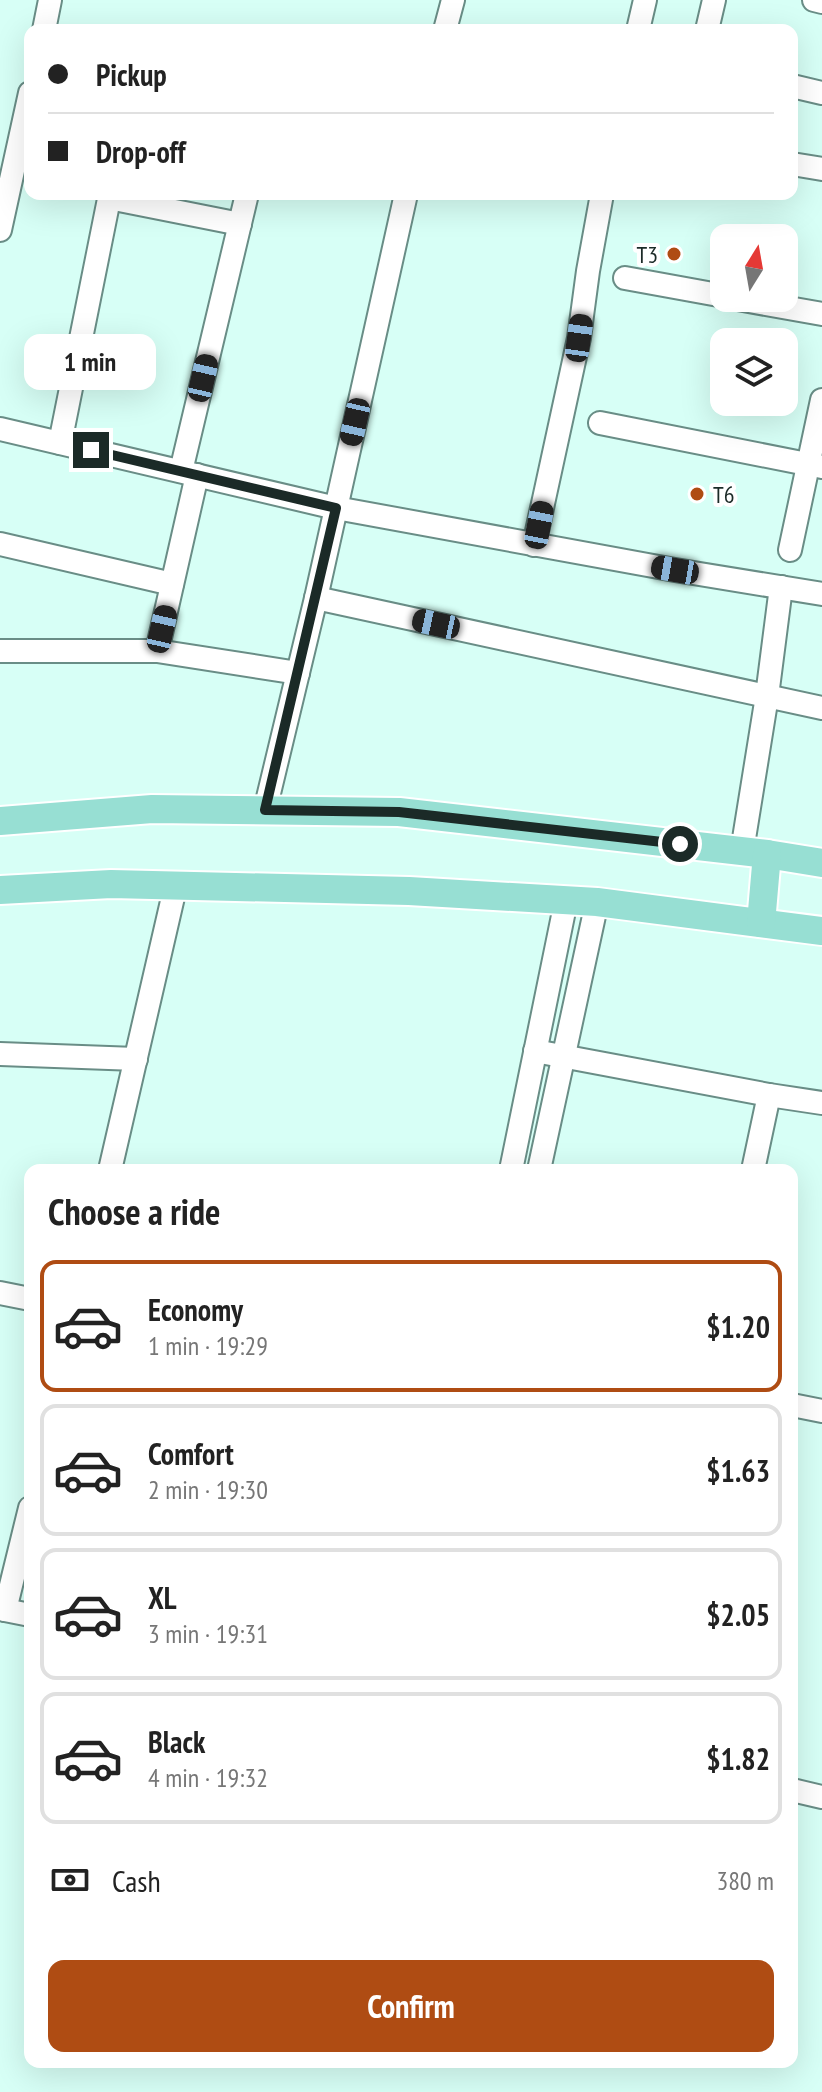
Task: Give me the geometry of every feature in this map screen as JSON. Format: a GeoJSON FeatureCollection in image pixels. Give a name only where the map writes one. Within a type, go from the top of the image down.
{"type":"FeatureCollection","features":[{"type":"Feature","properties":{"kind":"main road"},"geometry":{"type":"LineString","coordinates":[[0,821],[152,809],[399,812],[822,863]]}},
{"type":"Feature","properties":{"kind":"main road"},"geometry":{"type":"LineString","coordinates":[[754,853],[761,923]]}},
{"type":"Feature","properties":{"kind":"main road"},"geometry":{"type":"LineString","coordinates":[[0,890],[176,884],[409,891],[597,902],[822,931]]}},
{"type":"Feature","properties":{"kind":"street"},"geometry":{"type":"LineString","coordinates":[[45,24],[50,0]]}},
{"type":"Feature","properties":{"kind":"street"},"geometry":{"type":"LineString","coordinates":[[447,24],[453,0]]}},
{"type":"Feature","properties":{"kind":"street"},"geometry":{"type":"LineString","coordinates":[[639,24],[645,0]]}},
{"type":"Feature","properties":{"kind":"street"},"geometry":{"type":"LineString","coordinates":[[708,24],[714,0]]}},
{"type":"Feature","properties":{"kind":"street"},"geometry":{"type":"LineString","coordinates":[[814,0],[822,2]]}},
{"type":"Feature","properties":{"kind":"street"},"geometry":{"type":"LineString","coordinates":[[798,87],[822,93]]}},
{"type":"Feature","properties":{"kind":"street"},"geometry":{"type":"LineString","coordinates":[[0,230],[24,120]]}},
{"type":"Feature","properties":{"kind":"street"},"geometry":{"type":"LineString","coordinates":[[798,165],[822,169]]}},
{"type":"Feature","properties":{"kind":"street"},"geometry":{"type":"LineString","coordinates":[[60,443],[109,200]]}},
{"type":"Feature","properties":{"kind":"street"},"geometry":{"type":"LineString","coordinates":[[129,200],[240,224]]}},
{"type":"Feature","properties":{"kind":"street"},"geometry":{"type":"LineString","coordinates":[[157,651],[172,584],[189,473],[246,200]]}},
{"type":"Feature","properties":{"kind":"street"},"geometry":{"type":"LineString","coordinates":[[265,810],[405,200]]}},
{"type":"Feature","properties":{"kind":"street"},"geometry":{"type":"LineString","coordinates":[[534,545],[579,338],[601,200]]}},
{"type":"Feature","properties":{"kind":"street"},"geometry":{"type":"LineString","coordinates":[[625,278],[710,293]]}},
{"type":"Feature","properties":{"kind":"street"},"geometry":{"type":"LineString","coordinates":[[798,310],[822,314]]}},
{"type":"Feature","properties":{"kind":"street"},"geometry":{"type":"LineString","coordinates":[[790,550],[816,466],[822,400]]}},
{"type":"Feature","properties":{"kind":"street"},"geometry":{"type":"LineString","coordinates":[[600,423],[816,466]]}},
{"type":"Feature","properties":{"kind":"street"},"geometry":{"type":"LineString","coordinates":[[0,429],[336,508],[822,594]]}},
{"type":"Feature","properties":{"kind":"street"},"geometry":{"type":"LineString","coordinates":[[0,544],[172,584]]}},
{"type":"Feature","properties":{"kind":"street"},"geometry":{"type":"LineString","coordinates":[[754,853],[767,696],[781,587]]}},
{"type":"Feature","properties":{"kind":"street"},"geometry":{"type":"LineString","coordinates":[[316,598],[822,708]]}},
{"type":"Feature","properties":{"kind":"street"},"geometry":{"type":"LineString","coordinates":[[0,651],[157,651],[298,673]]}},
{"type":"Feature","properties":{"kind":"street"},"geometry":{"type":"LineString","coordinates":[[111,1164],[176,884]]}},
{"type":"Feature","properties":{"kind":"street"},"geometry":{"type":"LineString","coordinates":[[512,1164],[566,901]]}},
{"type":"Feature","properties":{"kind":"street"},"geometry":{"type":"LineString","coordinates":[[540,1164],[597,902]]}},
{"type":"Feature","properties":{"kind":"street"},"geometry":{"type":"LineString","coordinates":[[535,1051],[822,1103]]}},
{"type":"Feature","properties":{"kind":"street"},"geometry":{"type":"LineString","coordinates":[[0,1054],[136,1059]]}},
{"type":"Feature","properties":{"kind":"street"},"geometry":{"type":"LineString","coordinates":[[754,1164],[769,1095]]}},
{"type":"Feature","properties":{"kind":"street"},"geometry":{"type":"LineString","coordinates":[[0,1293],[24,1298]]}},
{"type":"Feature","properties":{"kind":"street"},"geometry":{"type":"LineString","coordinates":[[798,1406],[822,1411]]}},
{"type":"Feature","properties":{"kind":"street"},"geometry":{"type":"LineString","coordinates":[[2,1615],[24,1531]]}},
{"type":"Feature","properties":{"kind":"street"},"geometry":{"type":"LineString","coordinates":[[2,1615],[24,1615]]}},
{"type":"Feature","properties":{"kind":"street"},"geometry":{"type":"LineString","coordinates":[[2,1615],[24,1628]]}},
{"type":"Feature","properties":{"kind":"street"},"geometry":{"type":"LineString","coordinates":[[798,1777],[822,1782]]}},
{"type":"Feature","properties":{"kind":"street"},"geometry":{"type":"LineString","coordinates":[[798,1791],[822,1797]]}},
{"type":"Feature","properties":{"kind":"place","name":"T3"},"geometry":{"type":"Point","coordinates":[674,254]}},
{"type":"Feature","properties":{"kind":"place","name":"T6"},"geometry":{"type":"Point","coordinates":[697,494]}},
{"type":"Feature","properties":{"kind":"route"},"geometry":{"type":"LineString","coordinates":[[91,450],[336,508],[265,810],[399,812],[680,844]]}}]}
